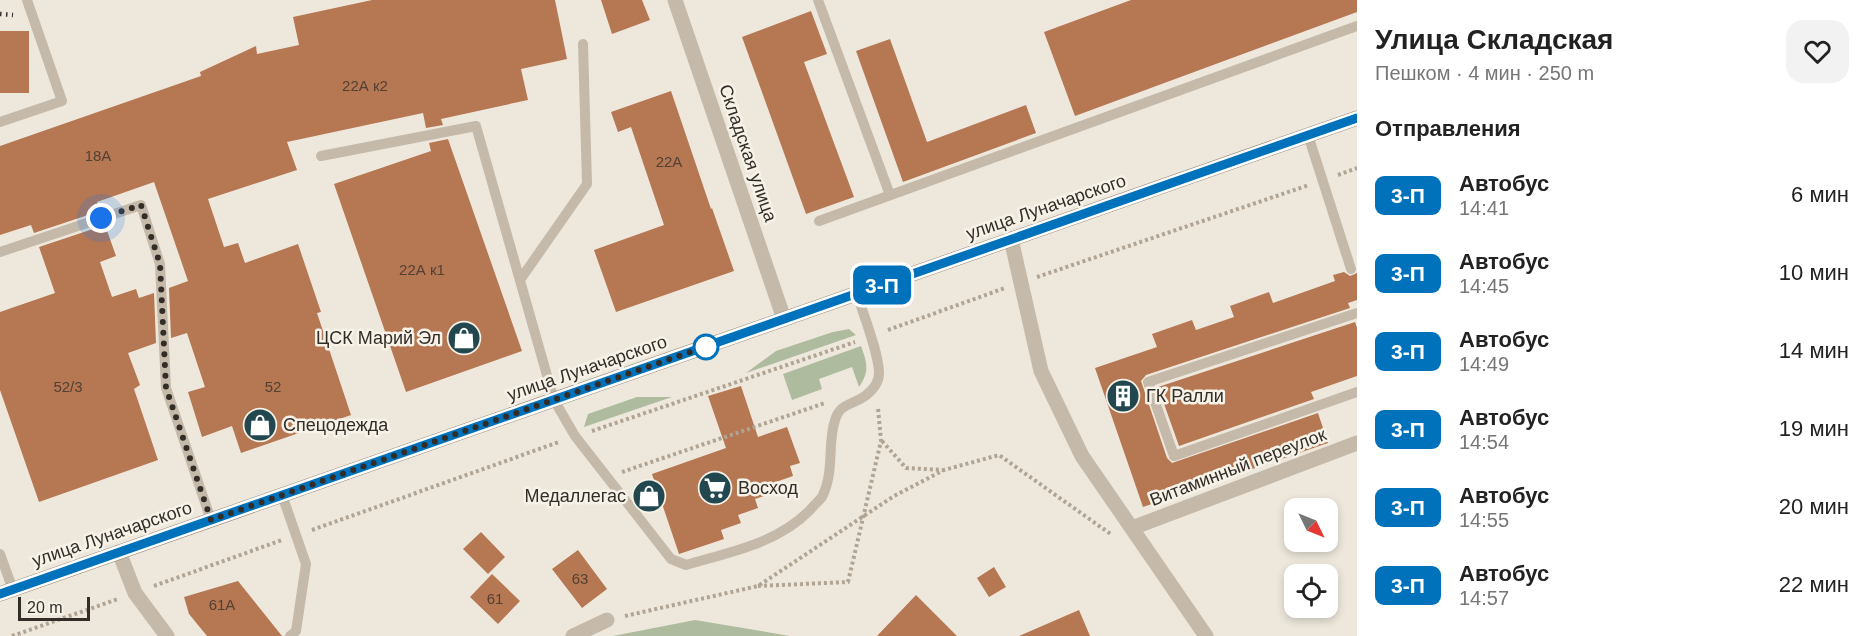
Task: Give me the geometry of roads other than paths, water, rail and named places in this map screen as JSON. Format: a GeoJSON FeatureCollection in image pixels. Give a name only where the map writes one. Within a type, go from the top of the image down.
{"type":"FeatureCollection","features":[{"type":"Feature","properties":{"kind":"main road","name":"улица Луначарского"},"geometry":{"type":"LineString","coordinates":[[6,592],[1357,118]]}},
{"type":"Feature","properties":{"kind":"street","name":"Складская улица"},"geometry":{"type":"LineString","coordinates":[[675,0],[784,319]]}},
{"type":"Feature","properties":{"kind":"street"},"geometry":{"type":"LineString","coordinates":[[1011,239],[1041,371],[1082,456],[1206,636]]}},
{"type":"Feature","properties":{"kind":"street","name":"Витаминный переулок"},"geometry":{"type":"LineString","coordinates":[[1132,528],[1357,442]]}},
{"type":"Feature","properties":{"kind":"street"},"geometry":{"type":"LineString","coordinates":[[119,552],[135,593],[167,636]]}},
{"type":"Feature","properties":{"kind":"street"},"geometry":{"type":"LineString","coordinates":[[573,636],[607,621]]}},
{"type":"Feature","properties":{"kind":"lane"},"geometry":{"type":"LineString","coordinates":[[0,122],[62,101],[27,0]]}},
{"type":"Feature","properties":{"kind":"lane"},"geometry":{"type":"LineString","coordinates":[[818,0],[890,195]]}},
{"type":"Feature","properties":{"kind":"lane"},"geometry":{"type":"LineString","coordinates":[[819,221],[1357,26]]}},
{"type":"Feature","properties":{"kind":"lane"},"geometry":{"type":"LineString","coordinates":[[520,280],[587,184],[583,44]]}},
{"type":"Feature","properties":{"kind":"lane"},"geometry":{"type":"LineString","coordinates":[[321,156],[476,126],[554,400],[575,436],[671,559],[686,565],[770,539],[796,524],[822,498],[831,468],[834,422],[838,411],[865,396],[876,386],[879,372],[871,336],[857,294]]}},
{"type":"Feature","properties":{"kind":"lane"},"geometry":{"type":"LineString","coordinates":[[1308,135],[1351,269]]}},
{"type":"Feature","properties":{"kind":"lane"},"geometry":{"type":"LineString","coordinates":[[0,252],[141,205],[160,264],[166,388],[211,520]]}},
{"type":"Feature","properties":{"kind":"lane"},"geometry":{"type":"LineString","coordinates":[[1357,313],[1148,382],[1174,456],[1357,392]]}},
{"type":"Feature","properties":{"kind":"lane"},"geometry":{"type":"LineString","coordinates":[[282,495],[306,564],[296,631],[290,636]]}},
{"type":"Feature","properties":{"kind":"lane"},"geometry":{"type":"LineString","coordinates":[[0,554],[6,592]]}},
{"type":"Feature","properties":{"kind":"railway"},"geometry":{"type":"LineString","coordinates":[[0,14],[13,15]]}},
{"type":"Feature","properties":{"kind":"place","name":"ЦСК Марий Эл"},"geometry":{"type":"Point","coordinates":[464,338]}},
{"type":"Feature","properties":{"kind":"place","name":"ГК Ралли"},"geometry":{"type":"Point","coordinates":[1123,396]}},
{"type":"Feature","properties":{"kind":"place","name":"Спецодежда"},"geometry":{"type":"Point","coordinates":[260,425]}},
{"type":"Feature","properties":{"kind":"place","name":"Восход"},"geometry":{"type":"Point","coordinates":[715,488]}},
{"type":"Feature","properties":{"kind":"place","name":"Медаллегас"},"geometry":{"type":"Point","coordinates":[649,496]}}]}
